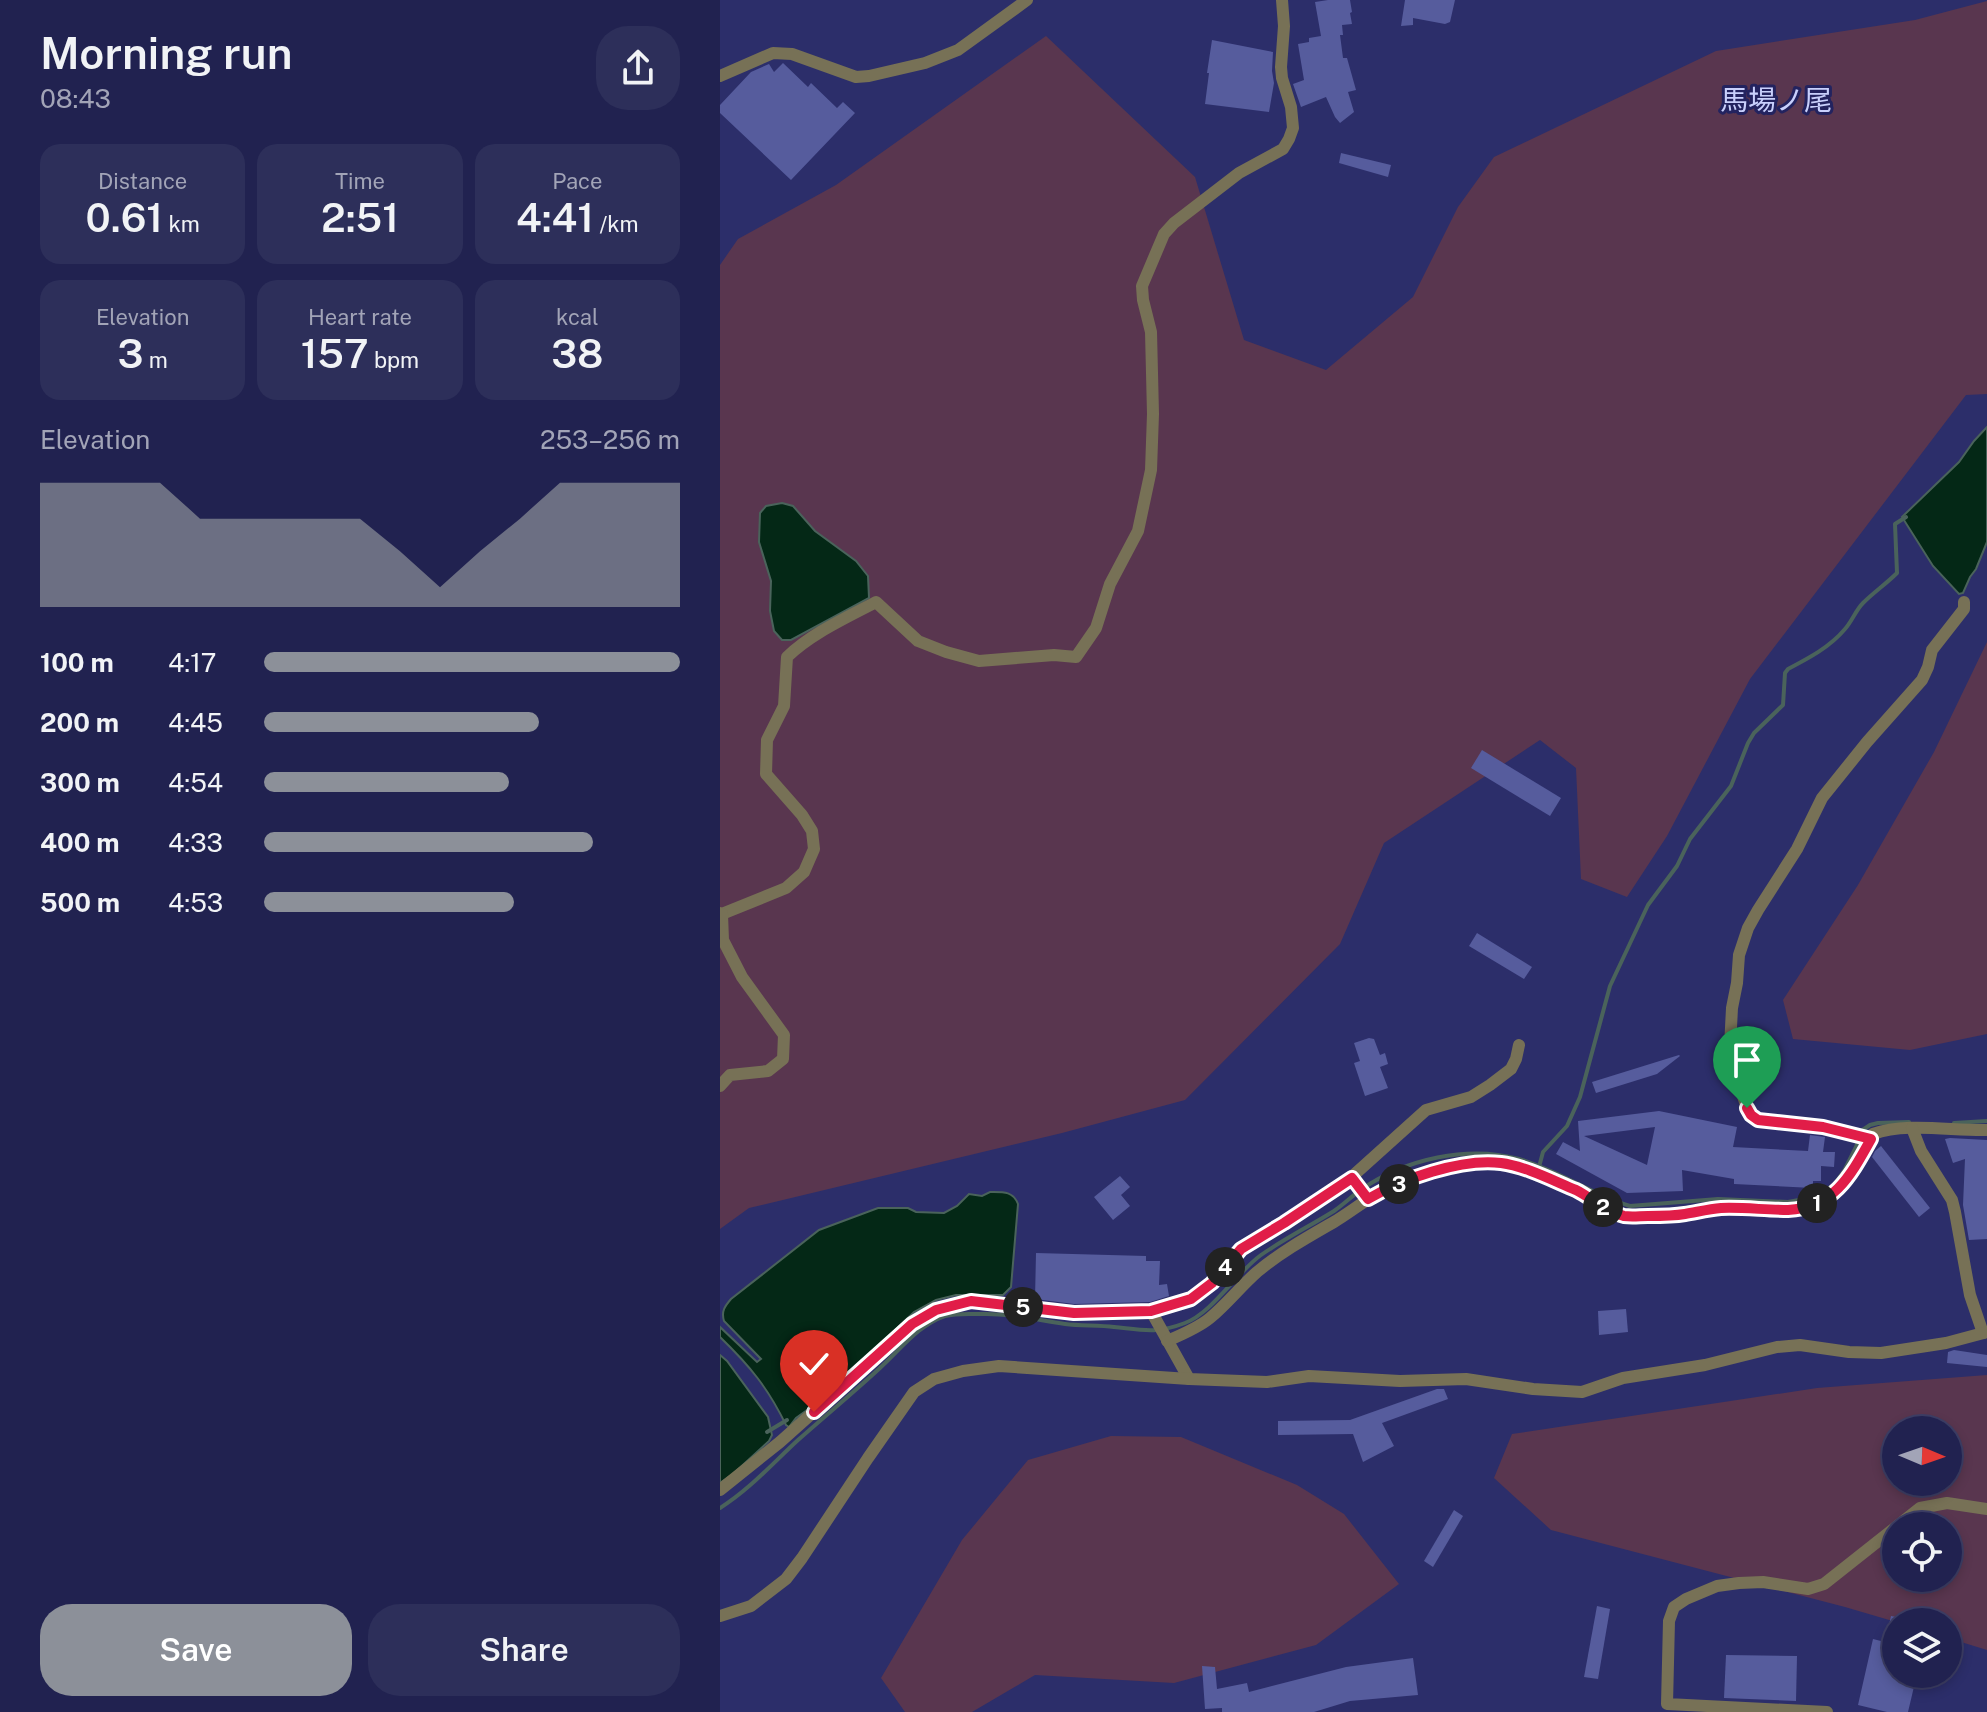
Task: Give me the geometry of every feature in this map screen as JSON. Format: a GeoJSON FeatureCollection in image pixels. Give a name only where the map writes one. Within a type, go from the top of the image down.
{"type":"FeatureCollection","features":[{"type":"Feature","properties":{"kind":"street"},"geometry":{"type":"LineString","coordinates":[[720,76],[773,53],[792,54],[856,77],[925,63],[958,50],[1027,0]]}},
{"type":"Feature","properties":{"kind":"street"},"geometry":{"type":"LineString","coordinates":[[720,1086],[730,1075],[768,1071],[783,1059],[784,1035],[742,977],[723,940],[721,914],[786,888],[804,872],[814,849],[812,831],[802,815],[766,774],[767,740],[784,706],[787,657],[818,634],[876,602],[918,641],[946,652],[979,661],[1054,655],[1076,657],[1096,628],[1110,584],[1138,531],[1151,470],[1151,332],[1142,286],[1164,234],[1174,223],[1239,173],[1283,149],[1293,128],[1281,67],[1282,0]]}},
{"type":"Feature","properties":{"kind":"street"},"geometry":{"type":"LineString","coordinates":[[1964,602],[1964,609],[1932,650],[1922,680],[1822,798],[1797,849],[1748,928],[1739,955],[1730,1047],[1731,1060],[1747,1108],[1758,1120],[1823,1127],[1862,1136],[1912,1128],[1987,1130]]}},
{"type":"Feature","properties":{"kind":"street"},"geometry":{"type":"LineString","coordinates":[[1166,1339],[1209,1319],[1281,1253],[1352,1212],[1360,1189],[1426,1110],[1471,1097],[1500,1077],[1511,1069],[1519,1045]]}},
{"type":"Feature","properties":{"kind":"street"},"geometry":{"type":"LineString","coordinates":[[720,1616],[751,1606],[786,1579],[914,1392],[934,1379],[963,1371],[999,1366],[1267,1382],[1309,1376],[1400,1381],[1466,1379],[1533,1389],[1582,1392],[1623,1378],[1705,1365],[1777,1347],[1800,1345],[1881,1353],[1946,1343],[1985,1333],[1970,1295],[1952,1200],[1921,1151],[1912,1128]]}},
{"type":"Feature","properties":{"kind":"street"},"geometry":{"type":"LineString","coordinates":[[720,1490],[803,1422],[912,1324],[936,1310],[971,1301],[1074,1313],[1153,1316],[1191,1299],[1212,1283],[1241,1249],[1284,1223],[1360,1189],[1379,1193],[1431,1171],[1478,1163],[1500,1162],[1515,1166],[1580,1192],[1623,1216],[1681,1215],[1724,1208],[1790,1210],[1807,1207],[1825,1200],[1841,1188],[1856,1168],[1862,1136]]}},
{"type":"Feature","properties":{"kind":"street"},"geometry":{"type":"LineString","coordinates":[[1153,1316],[1189,1379]]}},
{"type":"Feature","properties":{"kind":"street"},"geometry":{"type":"LineString","coordinates":[[1827,1712],[1667,1704],[1669,1621],[1674,1607],[1717,1586],[1763,1582],[1808,1589],[1824,1584],[1920,1508],[1947,1503],[1987,1509]]}},
{"type":"Feature","properties":{"kind":"shaded area"},"geometry":{"type":"Polygon","coordinates":[[[1987,1],[1987,394],[1966,395],[1750,679],[1667,836],[1627,897],[1581,879],[1576,768],[1540,740],[1384,843],[1340,944],[1185,1100],[1062,1133],[749,1208],[720,1229],[720,265],[738,239],[836,185],[1046,36],[1195,177],[1244,340],[1326,370],[1413,297],[1458,207],[1494,157],[1716,51],[1915,20],[1987,1]]]}},
{"type":"Feature","properties":{"kind":"shaded area"},"geometry":{"type":"Polygon","coordinates":[[[1987,427],[1987,542],[1976,569],[1963,593],[1959,594],[1933,566],[1902,517],[1959,462],[1987,427]]]}},
{"type":"Feature","properties":{"kind":"shaded area"},"geometry":{"type":"Polygon","coordinates":[[[782,503],[793,506],[815,531],[856,561],[868,576],[869,598],[791,640],[782,640],[774,631],[770,611],[771,581],[759,542],[760,513],[766,506],[782,503]]]}},
{"type":"Feature","properties":{"kind":"shaded area"},"geometry":{"type":"Polygon","coordinates":[[[1987,642],[1987,1034],[1910,1050],[1793,1039],[1783,1000],[1858,885],[1934,752],[1987,642]]]}},
{"type":"Feature","properties":{"kind":"shaded area"},"geometry":{"type":"Polygon","coordinates":[[[990,1192],[1010,1194],[1018,1204],[1011,1287],[1003,1295],[956,1295],[936,1300],[914,1312],[814,1405],[789,1427],[786,1425],[758,1378],[720,1337],[720,1327],[757,1362],[761,1359],[724,1321],[724,1309],[731,1299],[819,1230],[878,1208],[944,1213],[969,1194],[982,1196],[990,1192]]]}},
{"type":"Feature","properties":{"kind":"shaded area"},"geometry":{"type":"Polygon","coordinates":[[[720,1355],[768,1417],[772,1435],[720,1483],[720,1355]]]}},
{"type":"Feature","properties":{"kind":"shaded area"},"geometry":{"type":"Polygon","coordinates":[[[1987,1375],[1987,1650],[1962,1642],[1962,1608],[1882,1608],[1882,1618],[1551,1530],[1494,1478],[1512,1434],[1817,1388],[1987,1375]]]}},
{"type":"Feature","properties":{"kind":"shaded area"},"geometry":{"type":"Polygon","coordinates":[[[1111,1436],[1181,1437],[1297,1485],[1344,1514],[1399,1584],[1316,1645],[1174,1683],[1035,1675],[972,1712],[905,1712],[881,1678],[962,1540],[1028,1460],[1111,1436]]]}},
{"type":"Feature","properties":{"kind":"building"},"geometry":{"type":"Polygon","coordinates":[[[1350,0],[1352,12],[1352,24],[1342,25],[1343,35],[1340,35],[1343,58],[1347,58],[1356,90],[1348,92],[1354,112],[1340,123],[1326,97],[1301,107],[1293,84],[1304,80],[1298,44],[1321,36],[1315,2],[1350,0]]]}},
{"type":"Feature","properties":{"kind":"building"},"geometry":{"type":"Polygon","coordinates":[[[1405,0],[1455,0],[1450,22],[1445,24],[1413,18],[1413,25],[1401,26],[1405,0]]]}},
{"type":"Feature","properties":{"kind":"building"},"geometry":{"type":"Polygon","coordinates":[[[1212,40],[1273,52],[1274,83],[1269,112],[1205,104],[1212,40]]]}},
{"type":"Feature","properties":{"kind":"building"},"geometry":{"type":"Polygon","coordinates":[[[783,63],[808,87],[811,83],[837,108],[843,102],[855,113],[791,180],[720,113],[720,105],[751,72],[769,64],[774,72],[783,63]]]}},
{"type":"Feature","properties":{"kind":"building"},"geometry":{"type":"Polygon","coordinates":[[[1341,153],[1391,165],[1388,177],[1339,163],[1341,153]]]}},
{"type":"Feature","properties":{"kind":"building"},"geometry":{"type":"Polygon","coordinates":[[[1482,750],[1561,798],[1550,816],[1471,768],[1482,750]]]}},
{"type":"Feature","properties":{"kind":"building"},"geometry":{"type":"Polygon","coordinates":[[[1477,933],[1532,967],[1524,979],[1469,946],[1477,933]]]}},
{"type":"Feature","properties":{"kind":"building"},"geometry":{"type":"Polygon","coordinates":[[[1374,1039],[1380,1055],[1385,1053],[1388,1064],[1380,1067],[1388,1088],[1365,1096],[1354,1063],[1360,1061],[1354,1043],[1374,1039]]]}},
{"type":"Feature","properties":{"kind":"building"},"geometry":{"type":"Polygon","coordinates":[[[1679,1055],[1657,1074],[1596,1093],[1592,1082],[1679,1055]]]}},
{"type":"Feature","properties":{"kind":"building"},"geometry":{"type":"Polygon","coordinates":[[[1659,1111],[1737,1127],[1733,1147],[1808,1151],[1810,1135],[1825,1137],[1823,1152],[1835,1152],[1834,1167],[1821,1166],[1821,1181],[1813,1181],[1813,1188],[1734,1184],[1734,1179],[1682,1170],[1683,1191],[1627,1193],[1556,1154],[1563,1142],[1580,1151],[1578,1121],[1659,1111]],[[1655,1127],[1584,1136],[1647,1165],[1655,1127]]]}},
{"type":"Feature","properties":{"kind":"building"},"geometry":{"type":"Polygon","coordinates":[[[1945,1139],[1987,1140],[1987,1239],[1969,1240],[1963,1205],[1965,1159],[1953,1163],[1945,1139]]]}},
{"type":"Feature","properties":{"kind":"building"},"geometry":{"type":"Polygon","coordinates":[[[1881,1146],[1930,1208],[1919,1217],[1872,1157],[1881,1146]]]}},
{"type":"Feature","properties":{"kind":"building"},"geometry":{"type":"Polygon","coordinates":[[[1120,1176],[1130,1187],[1121,1195],[1130,1206],[1113,1220],[1094,1197],[1120,1176]]]}},
{"type":"Feature","properties":{"kind":"building"},"geometry":{"type":"Polygon","coordinates":[[[1036,1253],[1146,1256],[1146,1261],[1160,1261],[1159,1285],[1167,1284],[1169,1296],[1150,1302],[1074,1304],[1035,1299],[1036,1253]]]}},
{"type":"Feature","properties":{"kind":"building"},"geometry":{"type":"Polygon","coordinates":[[[1626,1309],[1628,1332],[1599,1335],[1598,1311],[1626,1309]]]}},
{"type":"Feature","properties":{"kind":"building"},"geometry":{"type":"Polygon","coordinates":[[[1954,1350],[1987,1355],[1987,1367],[1947,1363],[1948,1352],[1954,1350]]]}},
{"type":"Feature","properties":{"kind":"building"},"geometry":{"type":"Polygon","coordinates":[[[1444,1389],[1448,1399],[1382,1423],[1394,1446],[1363,1462],[1353,1434],[1278,1435],[1278,1421],[1350,1420],[1444,1389]]]}},
{"type":"Feature","properties":{"kind":"building"},"geometry":{"type":"Polygon","coordinates":[[[1454,1510],[1463,1516],[1433,1567],[1424,1561],[1454,1510]]]}},
{"type":"Feature","properties":{"kind":"building"},"geometry":{"type":"Polygon","coordinates":[[[1597,1606],[1610,1609],[1598,1679],[1584,1677],[1597,1606]]]}},
{"type":"Feature","properties":{"kind":"building"},"geometry":{"type":"Polygon","coordinates":[[[1873,1639],[1882,1641],[1882,1688],[1914,1688],[1908,1712],[1887,1712],[1858,1705],[1873,1639]]]}},
{"type":"Feature","properties":{"kind":"building"},"geometry":{"type":"Polygon","coordinates":[[[1726,1655],[1797,1656],[1796,1701],[1724,1698],[1726,1655]]]}},
{"type":"Feature","properties":{"kind":"building"},"geometry":{"type":"Polygon","coordinates":[[[1413,1658],[1418,1695],[1350,1701],[1314,1712],[1222,1712],[1222,1708],[1205,1709],[1202,1666],[1215,1667],[1217,1689],[1247,1683],[1249,1692],[1346,1667],[1413,1658]]]}},
{"type":"Feature","properties":{"kind":"waterway"},"geometry":{"type":"LineString","coordinates":[[1539,1167],[1543,1152],[1567,1126],[1580,1097],[1610,986],[1648,905],[1677,866],[1690,839],[1731,786],[1754,733],[1783,705],[1785,673],[1833,641],[1863,603],[1897,573],[1895,524],[1906,517]]}},
{"type":"Feature","properties":{"kind":"waterway"},"geometry":{"type":"LineString","coordinates":[[1954,1123],[1987,1121]]}},
{"type":"Feature","properties":{"kind":"waterway"},"geometry":{"type":"LineString","coordinates":[[720,1508],[751,1485],[918,1332],[945,1316],[992,1314],[1142,1330],[1157,1330],[1185,1323],[1205,1311],[1242,1272],[1279,1243],[1334,1211],[1379,1179],[1438,1158],[1479,1154],[1519,1159],[1630,1206],[1718,1199],[1788,1202],[1815,1197],[1834,1185],[1844,1171],[1861,1131],[1870,1125],[1909,1122]]}},
{"type":"Feature","properties":{"kind":"waterway"},"geometry":{"type":"LineString","coordinates":[[767,1432],[787,1420]]}},
{"type":"Feature","properties":{"kind":"district","name":"馬場ノ尾"},"geometry":{"type":"Point","coordinates":[1776,99]}},
{"type":"Feature","properties":{"kind":"route"},"geometry":{"type":"LineString","coordinates":[[814,1412],[912,1324],[936,1310],[971,1301],[1074,1313],[1151,1311],[1191,1299],[1212,1283],[1241,1249],[1352,1178],[1368,1199],[1431,1171],[1500,1162],[1580,1192],[1623,1216],[1681,1215],[1724,1208],[1790,1210],[1825,1200],[1841,1188],[1871,1139],[1823,1127],[1758,1120],[1747,1108]]}}]}
